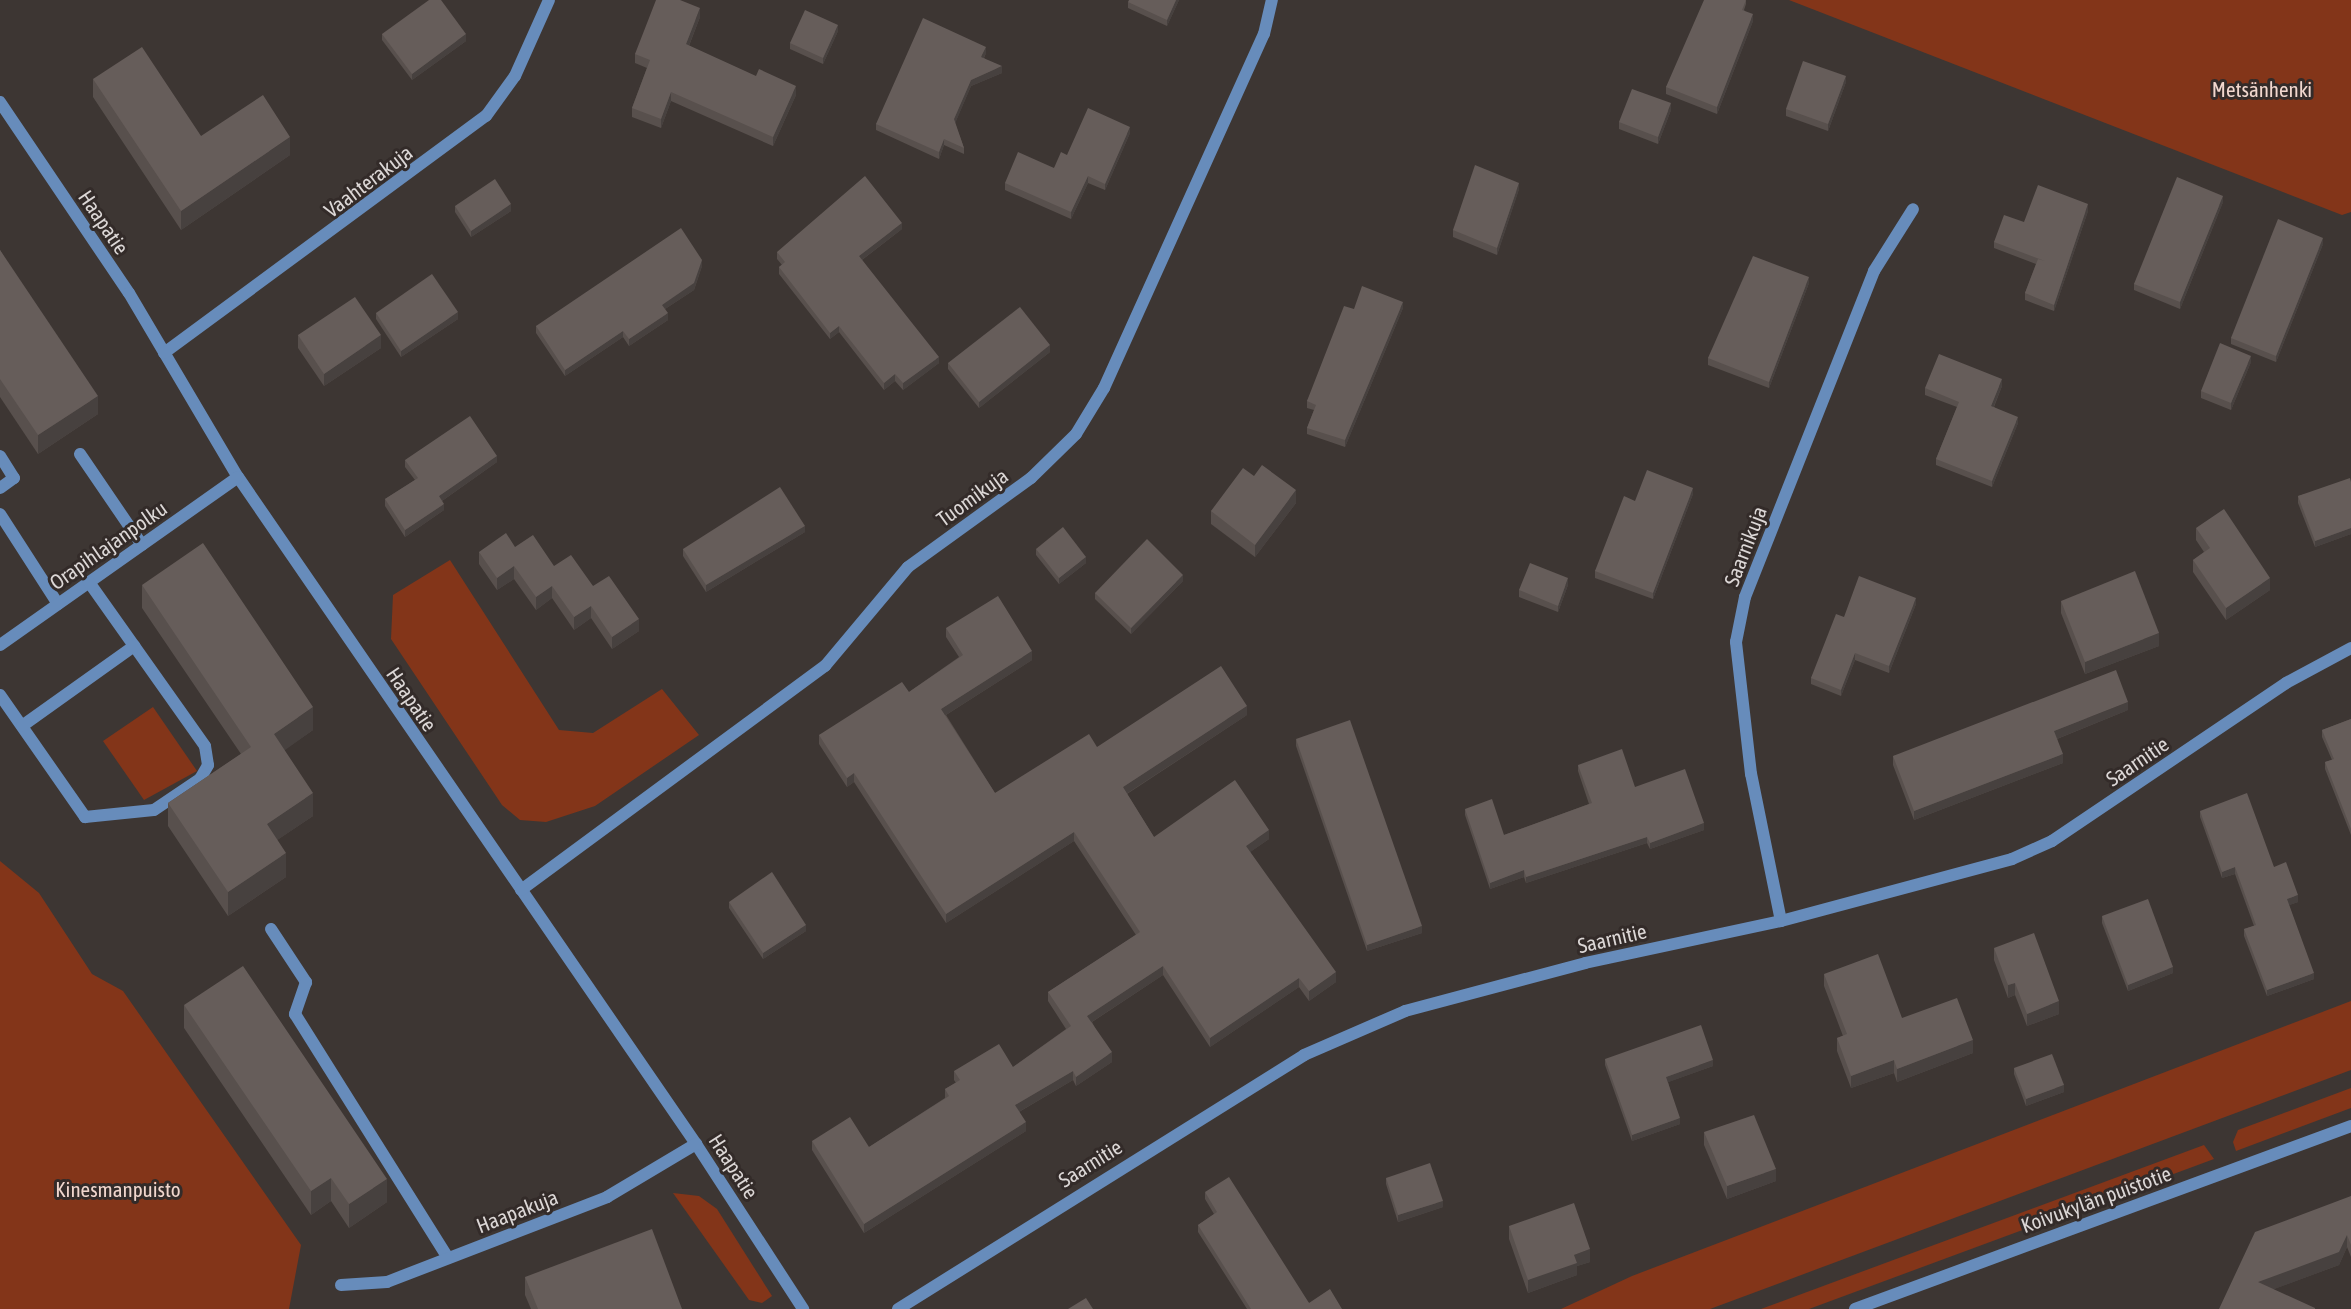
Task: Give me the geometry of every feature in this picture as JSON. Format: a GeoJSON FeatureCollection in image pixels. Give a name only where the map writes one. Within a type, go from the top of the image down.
{"type":"FeatureCollection","features":[{"type":"Feature","properties":{"kind":"street","name":"Vaahterakuja"},"geometry":{"type":"LineString","coordinates":[[164,353],[486,116],[515,76],[549,0]]}},
{"type":"Feature","properties":{"kind":"street","name":"Tuomikuja"},"geometry":{"type":"LineString","coordinates":[[521,890],[825,666],[908,567],[1031,478],[1076,434],[1109,376],[1264,34],[1272,0]]}},
{"type":"Feature","properties":{"kind":"street","name":"Haapatie"},"geometry":{"type":"LineString","coordinates":[[0,102],[164,353],[237,477],[696,1144],[803,1309]]}},
{"type":"Feature","properties":{"kind":"street","name":"Saarnikuja"},"geometry":{"type":"LineString","coordinates":[[1781,920],[1751,774],[1736,642],[1745,597],[1874,271],[1913,209]]}},
{"type":"Feature","properties":{"kind":"street"},"geometry":{"type":"LineString","coordinates":[[80,454],[142,545]]}},
{"type":"Feature","properties":{"kind":"street"},"geometry":{"type":"LineString","coordinates":[[0,456],[15,478],[0,488]]}},
{"type":"Feature","properties":{"kind":"street","name":"Orapihlajanpolku"},"geometry":{"type":"LineString","coordinates":[[0,645],[237,477]]}},
{"type":"Feature","properties":{"kind":"street"},"geometry":{"type":"LineString","coordinates":[[0,514],[58,604]]}},
{"type":"Feature","properties":{"kind":"street"},"geometry":{"type":"LineString","coordinates":[[0,695],[85,817],[154,810],[200,779],[208,765],[205,746],[89,582]]}},
{"type":"Feature","properties":{"kind":"street"},"geometry":{"type":"LineString","coordinates":[[22,726],[134,646]]}},
{"type":"Feature","properties":{"kind":"street","name":"Saarnitie"},"geometry":{"type":"LineString","coordinates":[[898,1309],[1304,1055],[1405,1011],[1584,963],[1781,920],[1999,863],[2052,841],[2286,683],[2351,648]]}},
{"type":"Feature","properties":{"kind":"street"},"geometry":{"type":"LineString","coordinates":[[271,929],[306,982],[295,1014],[448,1258]]}},
{"type":"Feature","properties":{"kind":"street","name":"Koivukylän puistotie"},"geometry":{"type":"LineString","coordinates":[[1855,1309],[2351,1125]]}},
{"type":"Feature","properties":{"kind":"street","name":"Haapakuja"},"geometry":{"type":"LineString","coordinates":[[341,1284],[387,1282],[607,1197],[696,1144]]}},
{"type":"Feature","properties":{"kind":"green space","name":"Metsänhenki"},"geometry":{"type":"Polygon","coordinates":[[[1789,0],[2351,0],[2351,212],[2342,215],[1789,0]]]}},
{"type":"Feature","properties":{"kind":"green space"},"geometry":{"type":"Polygon","coordinates":[[[450,560],[559,730],[593,733],[662,689],[699,735],[595,806],[546,822],[520,820],[502,805],[391,639],[393,595],[450,560]]]}},
{"type":"Feature","properties":{"kind":"green space"},"geometry":{"type":"Polygon","coordinates":[[[153,707],[197,771],[144,800],[103,741],[153,707]]]}},
{"type":"Feature","properties":{"kind":"green space","name":"Kinesmanpuisto"},"geometry":{"type":"Polygon","coordinates":[[[0,861],[39,893],[92,974],[123,991],[301,1245],[289,1309],[0,1309],[0,861]]]}},
{"type":"Feature","properties":{"kind":"green space"},"geometry":{"type":"Polygon","coordinates":[[[2351,1001],[2351,1070],[1710,1309],[1561,1309],[1632,1276],[2351,1001]]]}},
{"type":"Feature","properties":{"kind":"green space"},"geometry":{"type":"Polygon","coordinates":[[[2351,1088],[2351,1108],[2236,1151],[2233,1142],[2238,1130],[2351,1088]]]}},
{"type":"Feature","properties":{"kind":"green space"},"geometry":{"type":"Polygon","coordinates":[[[2204,1145],[2214,1159],[1809,1309],[1761,1309],[2204,1145]]]}},
{"type":"Feature","properties":{"kind":"green space"},"geometry":{"type":"Polygon","coordinates":[[[673,1193],[699,1196],[717,1209],[772,1296],[762,1303],[749,1300],[673,1193]]]}},
{"type":"Feature","properties":{"kind":"building"},"geometry":{"type":"Polygon","coordinates":[[[429,0],[441,0],[466,34],[412,74],[382,34],[429,0]]]}},
{"type":"Feature","properties":{"kind":"building"},"geometry":{"type":"Polygon","coordinates":[[[656,0],[680,0],[700,8],[686,44],[756,76],[759,69],[796,86],[773,137],[671,92],[661,119],[632,108],[650,60],[635,54],[656,0]]]}},
{"type":"Feature","properties":{"kind":"building"},"geometry":{"type":"Polygon","coordinates":[[[1176,0],[1167,20],[1128,2],[1176,0]]]}},
{"type":"Feature","properties":{"kind":"building"},"geometry":{"type":"Polygon","coordinates":[[[1704,0],[1746,0],[1742,10],[1753,14],[1717,107],[1666,87],[1704,0]]]}},
{"type":"Feature","properties":{"kind":"building"},"geometry":{"type":"Polygon","coordinates":[[[805,10],[838,25],[823,58],[790,43],[805,10]]]}},
{"type":"Feature","properties":{"kind":"building"},"geometry":{"type":"Polygon","coordinates":[[[923,18],[986,47],[981,57],[1002,66],[971,80],[954,119],[964,148],[944,139],[939,152],[876,124],[923,18]]]}},
{"type":"Feature","properties":{"kind":"building"},"geometry":{"type":"Polygon","coordinates":[[[142,47],[201,136],[263,95],[290,137],[181,211],[93,79],[142,47]]]}},
{"type":"Feature","properties":{"kind":"building"},"geometry":{"type":"Polygon","coordinates":[[[1803,61],[1846,76],[1828,124],[1786,109],[1803,61]]]}},
{"type":"Feature","properties":{"kind":"building"},"geometry":{"type":"Polygon","coordinates":[[[1632,89],[1671,103],[1658,137],[1619,122],[1632,89]]]}},
{"type":"Feature","properties":{"kind":"building"},"geometry":{"type":"Polygon","coordinates":[[[1088,108],[1130,127],[1105,184],[1088,176],[1071,212],[1005,183],[1018,152],[1054,168],[1061,152],[1067,155],[1088,108]]]}},
{"type":"Feature","properties":{"kind":"building"},"geometry":{"type":"Polygon","coordinates":[[[1475,165],[1519,183],[1497,248],[1453,230],[1475,165]]]}},
{"type":"Feature","properties":{"kind":"building"},"geometry":{"type":"Polygon","coordinates":[[[865,176],[902,223],[859,256],[939,357],[903,383],[895,374],[884,383],[839,326],[830,333],[779,267],[785,262],[777,252],[865,176]]]}},
{"type":"Feature","properties":{"kind":"building"},"geometry":{"type":"Polygon","coordinates":[[[2177,177],[2223,196],[2180,302],[2134,284],[2177,177]]]}},
{"type":"Feature","properties":{"kind":"building"},"geometry":{"type":"Polygon","coordinates":[[[495,179],[511,204],[471,231],[455,206],[495,179]]]}},
{"type":"Feature","properties":{"kind":"building"},"geometry":{"type":"Polygon","coordinates":[[[2038,185],[2088,204],[2054,305],[2025,293],[2038,259],[2045,261],[1994,242],[2004,215],[2024,222],[2038,185]]]}},
{"type":"Feature","properties":{"kind":"building"},"geometry":{"type":"Polygon","coordinates":[[[2278,219],[2323,238],[2276,356],[2231,338],[2278,219]]]}},
{"type":"Feature","properties":{"kind":"building"},"geometry":{"type":"Polygon","coordinates":[[[681,228],[702,260],[694,283],[662,305],[668,313],[629,339],[623,331],[565,370],[536,326],[681,228]]]}},
{"type":"Feature","properties":{"kind":"building"},"geometry":{"type":"Polygon","coordinates":[[[0,250],[98,396],[38,435],[0,379],[0,250]]]}},
{"type":"Feature","properties":{"kind":"building"},"geometry":{"type":"Polygon","coordinates":[[[1753,256],[1809,277],[1769,382],[1708,358],[1753,256]]]}},
{"type":"Feature","properties":{"kind":"building"},"geometry":{"type":"Polygon","coordinates":[[[432,274],[458,312],[401,351],[376,313],[432,274]]]}},
{"type":"Feature","properties":{"kind":"building"},"geometry":{"type":"Polygon","coordinates":[[[1362,286],[1403,302],[1345,440],[1307,428],[1316,405],[1307,401],[1344,306],[1354,309],[1362,286]]]}},
{"type":"Feature","properties":{"kind":"building"},"geometry":{"type":"Polygon","coordinates":[[[355,297],[381,335],[324,374],[298,335],[355,297]]]}},
{"type":"Feature","properties":{"kind":"building"},"geometry":{"type":"Polygon","coordinates":[[[1020,307],[1050,345],[979,402],[948,363],[1020,307]]]}},
{"type":"Feature","properties":{"kind":"building"},"geometry":{"type":"Polygon","coordinates":[[[2220,343],[2251,356],[2231,403],[2201,391],[2220,343]]]}},
{"type":"Feature","properties":{"kind":"building"},"geometry":{"type":"Polygon","coordinates":[[[1939,354],[2002,379],[1991,406],[2018,417],[1992,481],[1936,459],[1959,402],[1925,388],[1939,354]]]}},
{"type":"Feature","properties":{"kind":"building"},"geometry":{"type":"Polygon","coordinates":[[[470,416],[497,456],[439,496],[444,504],[405,530],[385,499],[418,478],[405,460],[470,416]]]}},
{"type":"Feature","properties":{"kind":"building"},"geometry":{"type":"Polygon","coordinates":[[[1262,465],[1296,490],[1255,545],[1211,511],[1243,468],[1254,476],[1262,465]]]}},
{"type":"Feature","properties":{"kind":"building"},"geometry":{"type":"Polygon","coordinates":[[[1647,470],[1693,488],[1653,593],[1595,571],[1624,496],[1635,501],[1647,470]]]}},
{"type":"Feature","properties":{"kind":"building"},"geometry":{"type":"Polygon","coordinates":[[[2350,478],[2351,528],[2315,541],[2298,496],[2350,478]]]}},
{"type":"Feature","properties":{"kind":"building"},"geometry":{"type":"Polygon","coordinates":[[[780,487],[805,526],[706,585],[683,549],[780,487]]]}},
{"type":"Feature","properties":{"kind":"building"},"geometry":{"type":"Polygon","coordinates":[[[2224,509],[2270,578],[2226,608],[2193,560],[2210,548],[2196,528],[2224,509]]]}},
{"type":"Feature","properties":{"kind":"building"},"geometry":{"type":"Polygon","coordinates":[[[1063,527],[1086,557],[1059,578],[1036,549],[1063,527]]]}},
{"type":"Feature","properties":{"kind":"building"},"geometry":{"type":"Polygon","coordinates":[[[506,533],[515,547],[533,535],[554,566],[571,555],[593,586],[609,576],[639,619],[612,637],[591,606],[574,617],[552,586],[536,597],[514,566],[497,578],[479,552],[506,533]]]}},
{"type":"Feature","properties":{"kind":"building"},"geometry":{"type":"Polygon","coordinates":[[[1147,539],[1183,575],[1131,628],[1095,593],[1147,539]]]}},
{"type":"Feature","properties":{"kind":"building"},"geometry":{"type":"Polygon","coordinates":[[[203,543],[313,707],[274,734],[313,793],[267,824],[286,853],[228,892],[168,803],[251,747],[142,585],[203,543]]]}},
{"type":"Feature","properties":{"kind":"building"},"geometry":{"type":"Polygon","coordinates":[[[1530,563],[1568,578],[1558,606],[1519,590],[1530,563]]]}},
{"type":"Feature","properties":{"kind":"building"},"geometry":{"type":"Polygon","coordinates":[[[2135,571],[2159,633],[2085,662],[2061,601],[2135,571]]]}},
{"type":"Feature","properties":{"kind":"building"},"geometry":{"type":"Polygon","coordinates":[[[1859,576],[1916,598],[1889,666],[1855,653],[1841,690],[1811,678],[1836,614],[1844,617],[1859,576]]]}},
{"type":"Feature","properties":{"kind":"building"},"geometry":{"type":"Polygon","coordinates":[[[998,596],[1032,651],[941,709],[995,793],[1089,734],[1097,747],[1221,666],[1247,706],[1123,787],[1154,837],[1235,780],[1269,830],[1246,846],[1336,972],[1309,991],[1299,978],[1210,1038],[1163,966],[1087,1016],[1112,1052],[1076,1077],[1073,1071],[1015,1105],[1026,1122],[864,1224],[812,1141],[850,1117],[869,1147],[949,1096],[945,1089],[960,1080],[954,1071],[999,1044],[1013,1067],[1071,1026],[1048,992],[1140,932],[1074,832],[946,914],[854,773],[847,778],[819,735],[902,682],[909,692],[963,655],[946,628],[998,596]]]}},
{"type":"Feature","properties":{"kind":"building"},"geometry":{"type":"Polygon","coordinates":[[[2116,670],[2128,702],[2054,731],[2063,754],[1914,811],[1893,756],[2116,670]]]}},
{"type":"Feature","properties":{"kind":"building"},"geometry":{"type":"Polygon","coordinates":[[[2351,719],[2351,829],[2325,762],[2334,759],[2322,730],[2351,719]]]}},
{"type":"Feature","properties":{"kind":"building"},"geometry":{"type":"Polygon","coordinates":[[[1350,720],[1422,926],[1367,945],[1296,739],[1350,720]]]}},
{"type":"Feature","properties":{"kind":"building"},"geometry":{"type":"Polygon","coordinates":[[[1622,749],[1635,787],[1685,769],[1704,823],[1650,843],[1647,837],[1526,877],[1524,870],[1490,883],[1465,809],[1492,799],[1504,835],[1592,803],[1578,765],[1622,749]]]}},
{"type":"Feature","properties":{"kind":"building"},"geometry":{"type":"Polygon","coordinates":[[[2247,793],[2274,867],[2286,862],[2298,895],[2287,899],[2314,973],[2267,990],[2244,929],[2256,925],[2235,867],[2222,872],[2200,811],[2247,793]]]}},
{"type":"Feature","properties":{"kind":"building"},"geometry":{"type":"Polygon","coordinates":[[[772,872],[806,925],[763,953],[729,902],[772,872]]]}},
{"type":"Feature","properties":{"kind":"building"},"geometry":{"type":"Polygon","coordinates":[[[2148,899],[2173,967],[2128,985],[2102,916],[2148,899]]]}},
{"type":"Feature","properties":{"kind":"building"},"geometry":{"type":"Polygon","coordinates":[[[2034,933],[2059,1001],[2027,1014],[2015,983],[2008,985],[1994,948],[2034,933]]]}},
{"type":"Feature","properties":{"kind":"building"},"geometry":{"type":"Polygon","coordinates":[[[1878,954],[1902,1018],[1957,998],[1973,1040],[1897,1069],[1894,1060],[1851,1076],[1837,1038],[1847,1034],[1824,974],[1878,954]]]}},
{"type":"Feature","properties":{"kind":"building"},"geometry":{"type":"Polygon","coordinates":[[[243,966],[387,1179],[349,1204],[331,1178],[311,1191],[184,1005],[243,966]]]}},
{"type":"Feature","properties":{"kind":"building"},"geometry":{"type":"Polygon","coordinates":[[[1701,1025],[1713,1060],[1666,1077],[1680,1118],[1632,1135],[1605,1059],[1701,1025]]]}},
{"type":"Feature","properties":{"kind":"building"},"geometry":{"type":"Polygon","coordinates":[[[2052,1054],[2064,1085],[2026,1099],[2014,1068],[2052,1054]]]}},
{"type":"Feature","properties":{"kind":"building"},"geometry":{"type":"Polygon","coordinates":[[[1754,1115],[1776,1169],[1727,1186],[1704,1132],[1754,1115]]]}},
{"type":"Feature","properties":{"kind":"building"},"geometry":{"type":"Polygon","coordinates":[[[1430,1163],[1443,1201],[1398,1215],[1386,1178],[1430,1163]]]}},
{"type":"Feature","properties":{"kind":"building"},"geometry":{"type":"Polygon","coordinates":[[[1229,1177],[1309,1303],[1330,1289],[1342,1309],[1251,1309],[1198,1225],[1217,1212],[1205,1192],[1229,1177]]]}},
{"type":"Feature","properties":{"kind":"building"},"geometry":{"type":"Polygon","coordinates":[[[2351,1196],[2351,1245],[2347,1235],[2339,1252],[2258,1282],[2315,1309],[2219,1309],[2255,1232],[2351,1196]]]}},
{"type":"Feature","properties":{"kind":"building"},"geometry":{"type":"Polygon","coordinates":[[[1574,1203],[1590,1249],[1574,1255],[1577,1263],[1528,1280],[1509,1226],[1574,1203]]]}},
{"type":"Feature","properties":{"kind":"building"},"geometry":{"type":"Polygon","coordinates":[[[652,1229],[682,1309],[538,1309],[525,1277],[652,1229]]]}},
{"type":"Feature","properties":{"kind":"building"},"geometry":{"type":"Polygon","coordinates":[[[1086,1298],[1093,1309],[1068,1309],[1086,1298]]]}}]}
